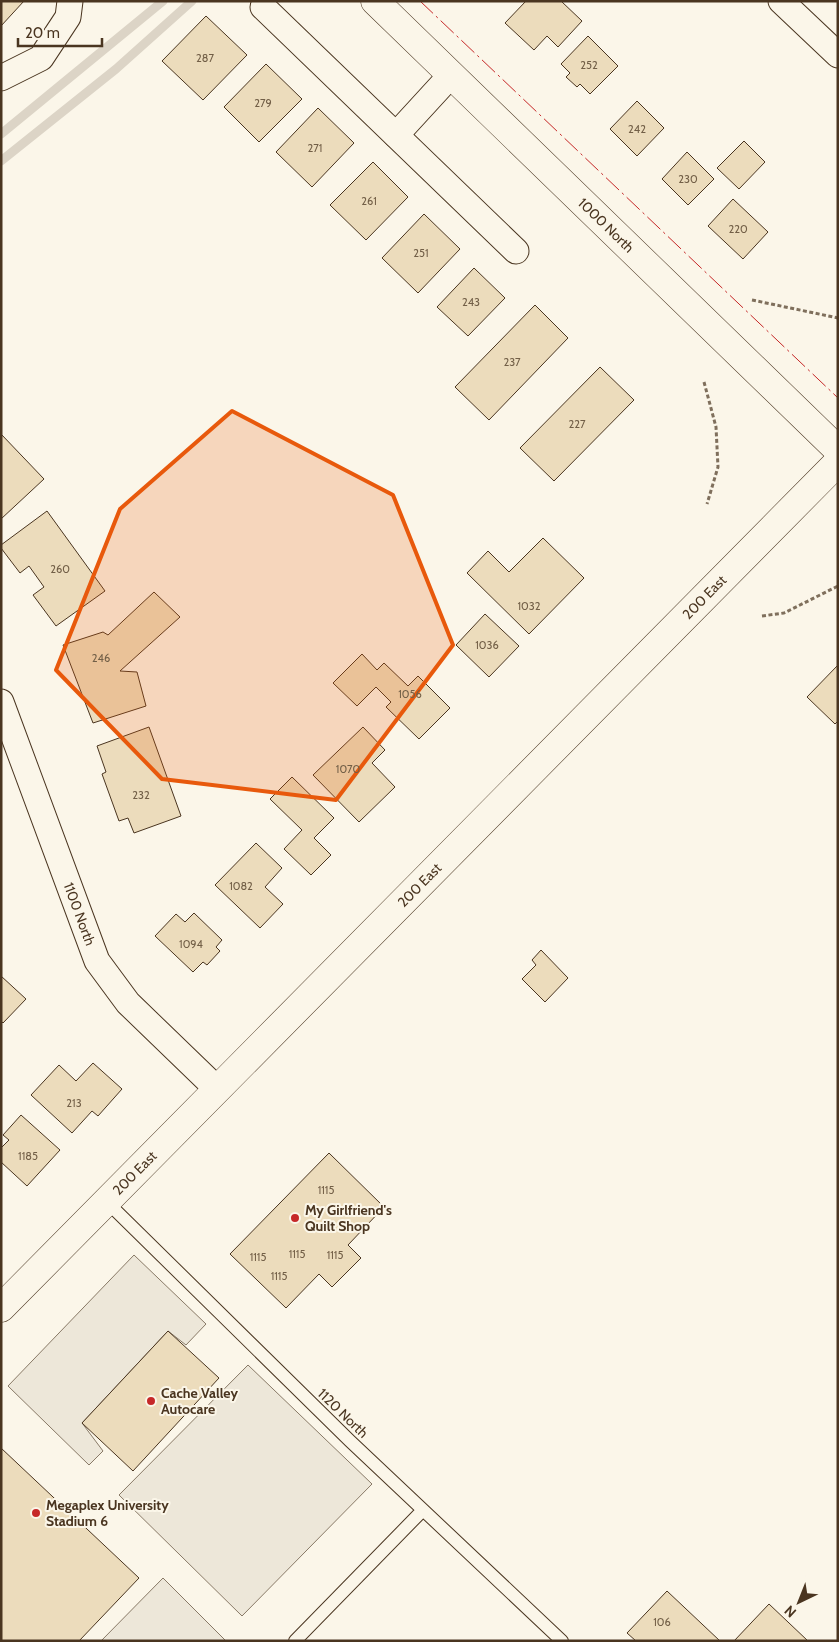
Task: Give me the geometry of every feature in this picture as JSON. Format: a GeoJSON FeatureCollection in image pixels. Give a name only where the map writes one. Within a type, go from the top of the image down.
{"type":"FeatureCollection","features":[{"type":"Feature","properties":{"kind":"main road","name":"1000 North"},"geometry":{"type":"LineString","coordinates":[[375,1],[838,450]]}},
{"type":"Feature","properties":{"kind":"main road","name":"200 East"},"geometry":{"type":"LineString","coordinates":[[1,1308],[838,462]]}},
{"type":"Feature","properties":{"kind":"street"},"geometry":{"type":"LineString","coordinates":[[1,78],[41,58],[68,16],[70,1]]}},
{"type":"Feature","properties":{"kind":"street"},"geometry":{"type":"LineString","coordinates":[[781,1],[838,55]]}},
{"type":"Feature","properties":{"kind":"street"},"geometry":{"type":"LineString","coordinates":[[263,7],[516,251]]}},
{"type":"Feature","properties":{"kind":"street"},"geometry":{"type":"LineString","coordinates":[[396,135],[451,75]]}},
{"type":"Feature","properties":{"kind":"street","name":"1100 North"},"geometry":{"type":"LineString","coordinates":[[1,702],[97,960],[128,1003],[217,1089]]}},
{"type":"Feature","properties":{"kind":"lane","name":"1120 North"},"geometry":{"type":"LineString","coordinates":[[106,1202],[423,1510],[562,1641]]}},
{"type":"Feature","properties":{"kind":"lane"},"geometry":{"type":"LineString","coordinates":[[296,1641],[423,1510]]}},
{"type":"Feature","properties":{"kind":"path"},"geometry":{"type":"LineString","coordinates":[[752,300],[838,318]]}},
{"type":"Feature","properties":{"kind":"path"},"geometry":{"type":"LineString","coordinates":[[704,382],[716,427],[718,467],[707,504]]}},
{"type":"Feature","properties":{"kind":"path"},"geometry":{"type":"LineString","coordinates":[[762,616],[784,613],[838,586]]}},
{"type":"Feature","properties":{"kind":"highlighted area"},"geometry":{"type":"Polygon","coordinates":[[[232,411],[393,495],[453,645],[336,800],[162,779],[56,670],[120,509],[232,411]]]}},
{"type":"Feature","properties":{"kind":"shaded area"},"geometry":{"type":"Polygon","coordinates":[[[134,1255],[206,1324],[186,1345],[168,1331],[82,1423],[103,1451],[89,1465],[8,1386],[134,1255]]]}},
{"type":"Feature","properties":{"kind":"shaded area"},"geometry":{"type":"Polygon","coordinates":[[[248,1365],[372,1484],[242,1616],[119,1495],[248,1365]]]}},
{"type":"Feature","properties":{"kind":"shaded area"},"geometry":{"type":"Polygon","coordinates":[[[163,1578],[226,1641],[101,1641],[163,1578]]]}},
{"type":"Feature","properties":{"kind":"building"},"geometry":{"type":"Polygon","coordinates":[[[1,1],[24,1],[1,26],[1,1]]]}},
{"type":"Feature","properties":{"kind":"building"},"geometry":{"type":"Polygon","coordinates":[[[526,1],[561,1],[582,21],[558,47],[547,36],[534,50],[505,23],[526,1]]]}},
{"type":"Feature","properties":{"kind":"building"},"geometry":{"type":"Polygon","coordinates":[[[206,16],[247,55],[203,100],[162,61],[206,16]]]}},
{"type":"Feature","properties":{"kind":"building"},"geometry":{"type":"Polygon","coordinates":[[[588,36],[618,66],[590,94],[580,84],[577,87],[566,77],[570,73],[561,64],[588,36]]]}},
{"type":"Feature","properties":{"kind":"building"},"geometry":{"type":"Polygon","coordinates":[[[266,64],[302,99],[259,142],[224,107],[266,64]]]}},
{"type":"Feature","properties":{"kind":"building"},"geometry":{"type":"Polygon","coordinates":[[[637,101],[664,128],[637,156],[610,129],[637,101]]]}},
{"type":"Feature","properties":{"kind":"building"},"geometry":{"type":"Polygon","coordinates":[[[318,108],[354,143],[312,187],[276,152],[318,108]]]}},
{"type":"Feature","properties":{"kind":"building"},"geometry":{"type":"Polygon","coordinates":[[[744,141],[765,162],[739,189],[717,168],[744,141]]]}},
{"type":"Feature","properties":{"kind":"building"},"geometry":{"type":"Polygon","coordinates":[[[687,152],[714,179],[688,205],[662,179],[687,152]]]}},
{"type":"Feature","properties":{"kind":"building"},"geometry":{"type":"Polygon","coordinates":[[[373,162],[408,197],[366,240],[330,205],[373,162]]]}},
{"type":"Feature","properties":{"kind":"building"},"geometry":{"type":"Polygon","coordinates":[[[733,199],[768,232],[743,259],[708,226],[733,199]]]}},
{"type":"Feature","properties":{"kind":"building"},"geometry":{"type":"Polygon","coordinates":[[[424,214],[460,249],[418,293],[382,258],[424,214]]]}},
{"type":"Feature","properties":{"kind":"building"},"geometry":{"type":"Polygon","coordinates":[[[474,268],[505,298],[468,336],[437,307],[474,268]]]}},
{"type":"Feature","properties":{"kind":"building"},"geometry":{"type":"Polygon","coordinates":[[[535,305],[568,338],[489,420],[455,387],[535,305]]]}},
{"type":"Feature","properties":{"kind":"building"},"geometry":{"type":"Polygon","coordinates":[[[600,367],[634,400],[554,481],[520,448],[600,367]]]}},
{"type":"Feature","properties":{"kind":"building"},"geometry":{"type":"Polygon","coordinates":[[[1,434],[44,479],[1,519],[1,434]]]}},
{"type":"Feature","properties":{"kind":"building"},"geometry":{"type":"Polygon","coordinates":[[[47,511],[105,591],[56,626],[33,595],[44,587],[29,566],[20,573],[1,548],[1,545],[47,511]]]}},
{"type":"Feature","properties":{"kind":"building"},"geometry":{"type":"Polygon","coordinates":[[[543,538],[584,578],[529,634],[467,573],[488,551],[509,572],[543,538]]]}},
{"type":"Feature","properties":{"kind":"building"},"geometry":{"type":"Polygon","coordinates":[[[154,592],[180,617],[120,671],[137,672],[146,706],[93,723],[63,645],[103,632],[108,635],[154,592]]]}},
{"type":"Feature","properties":{"kind":"building"},"geometry":{"type":"Polygon","coordinates":[[[485,614],[519,646],[489,677],[456,645],[485,614]]]}},
{"type":"Feature","properties":{"kind":"building"},"geometry":{"type":"Polygon","coordinates":[[[362,654],[377,670],[384,663],[408,686],[418,676],[450,708],[419,739],[386,707],[391,702],[376,687],[357,706],[333,683],[362,654]]]}},
{"type":"Feature","properties":{"kind":"building"},"geometry":{"type":"Polygon","coordinates":[[[838,665],[838,721],[835,724],[807,697],[838,665]]]}},
{"type":"Feature","properties":{"kind":"building"},"geometry":{"type":"Polygon","coordinates":[[[149,727],[181,816],[134,833],[128,818],[119,821],[102,774],[106,772],[97,746],[149,727]]]}},
{"type":"Feature","properties":{"kind":"building"},"geometry":{"type":"Polygon","coordinates":[[[363,727],[385,750],[372,763],[395,787],[359,822],[313,775],[363,727]]]}},
{"type":"Feature","properties":{"kind":"building"},"geometry":{"type":"Polygon","coordinates":[[[292,777],[334,818],[314,838],[331,855],[311,875],[284,849],[302,830],[270,799],[292,777]]]}},
{"type":"Feature","properties":{"kind":"building"},"geometry":{"type":"Polygon","coordinates":[[[256,843],[282,868],[265,887],[283,904],[260,928],[215,885],[256,843]]]}},
{"type":"Feature","properties":{"kind":"building"},"geometry":{"type":"Polygon","coordinates":[[[194,913],[222,940],[216,947],[220,951],[207,965],[203,962],[193,972],[155,936],[176,914],[185,922],[194,913]]]}},
{"type":"Feature","properties":{"kind":"building"},"geometry":{"type":"Polygon","coordinates":[[[541,950],[568,978],[545,1002],[522,979],[536,965],[532,960],[541,950]]]}},
{"type":"Feature","properties":{"kind":"building"},"geometry":{"type":"Polygon","coordinates":[[[1,976],[26,999],[3,1023],[1,1021],[1,976]]]}},
{"type":"Feature","properties":{"kind":"building"},"geometry":{"type":"Polygon","coordinates":[[[93,1063],[122,1089],[98,1116],[92,1111],[72,1133],[31,1095],[59,1065],[76,1081],[93,1063]]]}},
{"type":"Feature","properties":{"kind":"building"},"geometry":{"type":"Polygon","coordinates":[[[21,1115],[60,1150],[27,1186],[1,1162],[1,1148],[9,1140],[3,1135],[21,1115]]]}},
{"type":"Feature","properties":{"kind":"building"},"geometry":{"type":"Polygon","coordinates":[[[329,1153],[384,1207],[348,1245],[361,1258],[332,1287],[319,1274],[286,1308],[230,1254],[329,1153]]]}},
{"type":"Feature","properties":{"kind":"building","name":"Cache Valley Autocare"},"geometry":{"type":"Polygon","coordinates":[[[168,1331],[219,1378],[133,1471],[82,1423],[168,1331]]]}},
{"type":"Feature","properties":{"kind":"building","name":"Megaplex University Stadium 6"},"geometry":{"type":"Polygon","coordinates":[[[1,1448],[139,1578],[79,1641],[1,1641],[1,1448]]]}},
{"type":"Feature","properties":{"kind":"building"},"geometry":{"type":"Polygon","coordinates":[[[667,1591],[720,1641],[636,1641],[627,1633],[667,1591]]]}},
{"type":"Feature","properties":{"kind":"building"},"geometry":{"type":"Polygon","coordinates":[[[769,1604],[808,1641],[734,1641],[769,1604]]]}},
{"type":"Feature","properties":{"kind":"waterway"},"geometry":{"type":"LineString","coordinates":[[1,134],[163,1]]}},
{"type":"Feature","properties":{"kind":"waterway"},"geometry":{"type":"LineString","coordinates":[[1,161],[116,69],[192,1]]}},
{"type":"Feature","properties":{"kind":"power"},"geometry":{"type":"LineString","coordinates":[[420,1],[838,398]]}},
{"type":"Feature","properties":{"kind":"place","name":"My Girlfriend's Quilt Shop"},"geometry":{"type":"Point","coordinates":[295,1218]}},
{"type":"Feature","properties":{"kind":"place","name":"Cache Valley Autocare"},"geometry":{"type":"Point","coordinates":[151,1401]}},
{"type":"Feature","properties":{"kind":"place","name":"Megaplex University Stadium 6"},"geometry":{"type":"Point","coordinates":[36,1513]}}]}
